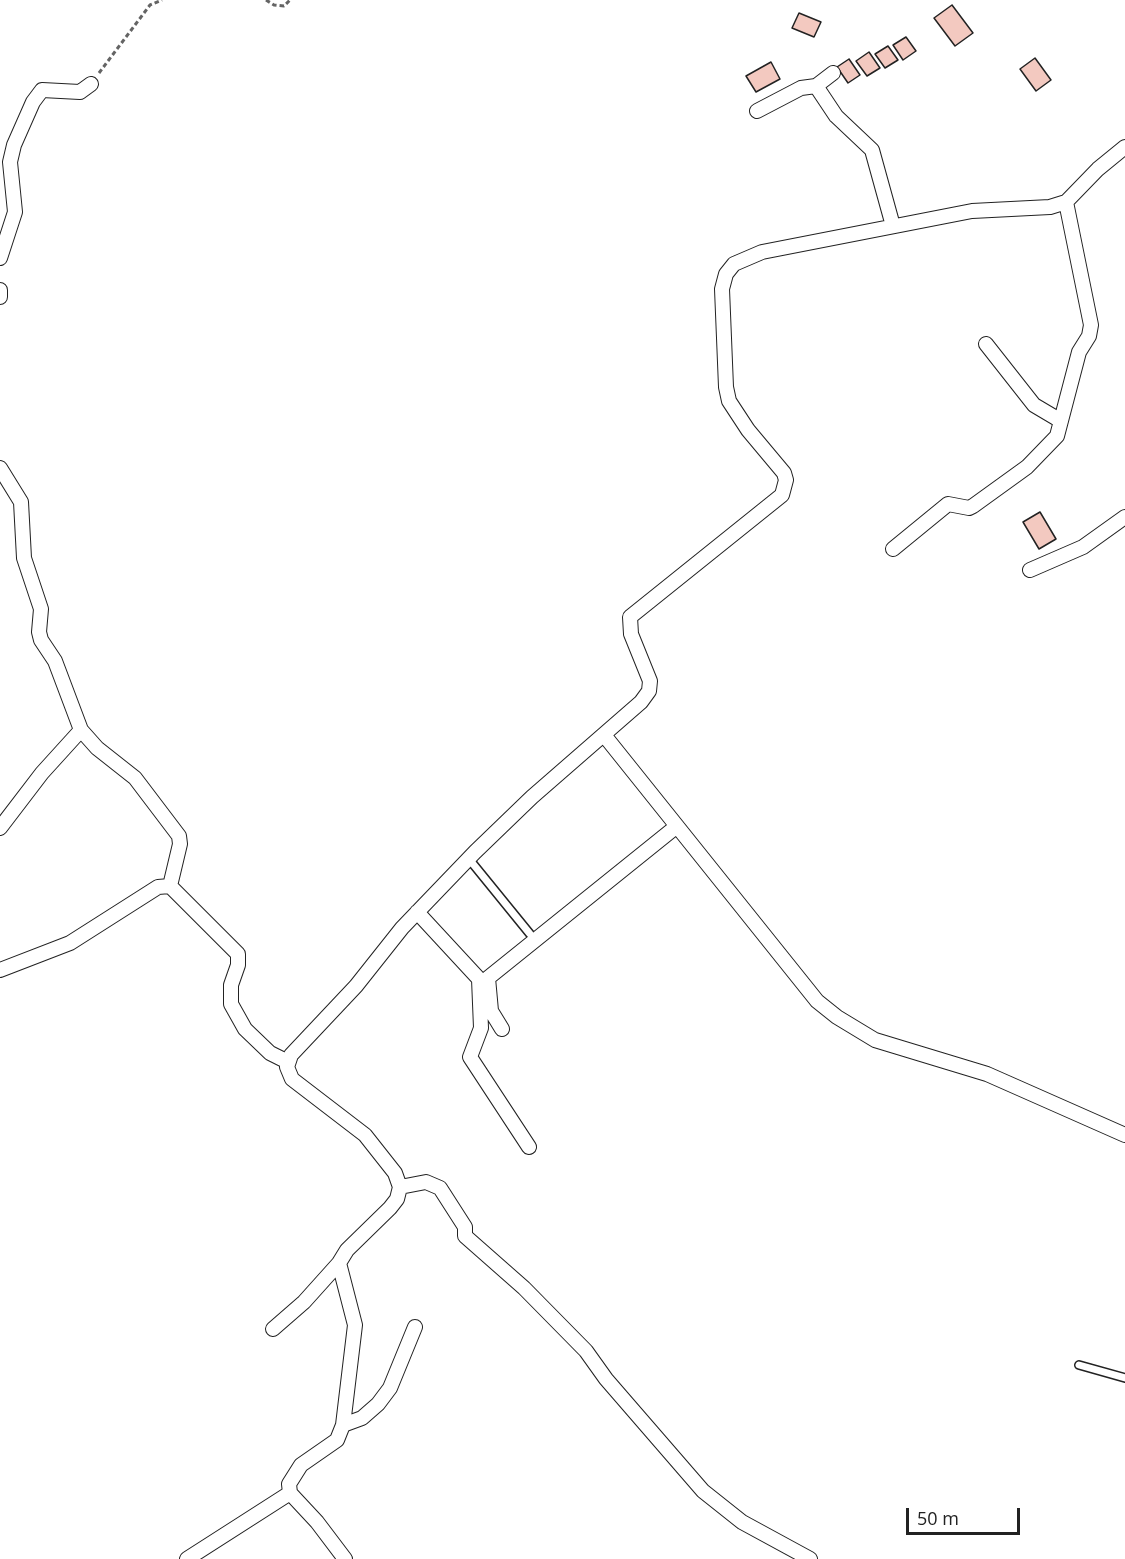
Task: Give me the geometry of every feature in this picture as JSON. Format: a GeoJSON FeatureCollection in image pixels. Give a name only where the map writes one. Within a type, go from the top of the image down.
{"type":"FeatureCollection","features":[{"type":"Feature","properties":{"kind":"street"},"geometry":{"type":"LineString","coordinates":[[757,111],[801,88],[816,86],[833,73]]}},
{"type":"Feature","properties":{"kind":"street"},"geometry":{"type":"LineString","coordinates":[[0,258],[15,212],[10,162],[14,145],[33,102],[42,90],[80,92],[91,84]]}},
{"type":"Feature","properties":{"kind":"street"},"geometry":{"type":"LineString","coordinates":[[816,86],[845,126],[872,150],[893,226]]}},
{"type":"Feature","properties":{"kind":"street"},"geometry":{"type":"LineString","coordinates":[[273,1329],[304,1302],[339,1263],[347,1250],[390,1208],[399,1194],[400,1187],[395,1173],[365,1136],[292,1079],[288,1062],[294,1051],[356,986],[417,912],[472,862],[532,797],[641,702],[649,691],[648,675],[631,634],[630,617],[741,530],[785,490],[784,473],[748,430],[729,401],[722,316],[722,289],[726,274],[734,264],[762,252],[972,211],[1050,207],[1066,202],[1122,154]]}},
{"type":"Feature","properties":{"kind":"street"},"geometry":{"type":"LineString","coordinates":[[893,549],[944,506],[954,503],[969,508],[1027,467],[1050,446],[1057,436],[1079,352],[1089,336],[1091,325],[1066,202]]}},
{"type":"Feature","properties":{"kind":"street"},"geometry":{"type":"LineString","coordinates":[[0,290],[0,297]]}},
{"type":"Feature","properties":{"kind":"street"},"geometry":{"type":"LineString","coordinates":[[986,344],[1034,405],[1060,421]]}},
{"type":"Feature","properties":{"kind":"street"},"geometry":{"type":"LineString","coordinates":[[0,468],[21,502],[24,558],[41,609],[39,632],[41,640],[55,660],[81,730],[97,748],[135,778],[179,836],[180,844],[170,886]]}},
{"type":"Feature","properties":{"kind":"street"},"geometry":{"type":"LineString","coordinates":[[1030,570],[1083,547],[1125,517]]}},
{"type":"Feature","properties":{"kind":"street"},"geometry":{"type":"LineString","coordinates":[[0,828],[42,773],[81,730]]}},
{"type":"Feature","properties":{"kind":"street"},"geometry":{"type":"LineString","coordinates":[[604,735],[817,1001],[837,1017],[875,1040],[987,1074],[1125,1135]]}},
{"type":"Feature","properties":{"kind":"street"},"geometry":{"type":"LineString","coordinates":[[502,1029],[491,1011],[488,978],[677,826]]}},
{"type":"Feature","properties":{"kind":"street"},"geometry":{"type":"LineString","coordinates":[[0,970],[70,943],[158,887],[170,886],[238,954],[238,965],[231,985],[231,1004],[245,1029],[270,1053],[288,1062]]}},
{"type":"Feature","properties":{"kind":"street"},"geometry":{"type":"LineString","coordinates":[[417,912],[479,979],[481,1028],[470,1057],[529,1147]]}},
{"type":"Feature","properties":{"kind":"street"},"geometry":{"type":"LineString","coordinates":[[400,1187],[426,1182],[441,1188],[465,1227],[465,1236],[524,1288],[586,1351],[606,1379],[703,1491],[742,1522],[810,1559]]}},
{"type":"Feature","properties":{"kind":"street"},"geometry":{"type":"LineString","coordinates":[[339,1263],[355,1325],[343,1425],[333,1444],[297,1469],[289,1484],[290,1493],[317,1522],[345,1559]]}},
{"type":"Feature","properties":{"kind":"street"},"geometry":{"type":"LineString","coordinates":[[343,1425],[362,1418],[378,1404],[390,1388],[415,1327]]}},
{"type":"Feature","properties":{"kind":"street"},"geometry":{"type":"LineString","coordinates":[[187,1559],[290,1493]]}},
{"type":"Feature","properties":{"kind":"lane"},"geometry":{"type":"LineString","coordinates":[[472,862],[530,934]]}},
{"type":"Feature","properties":{"kind":"lane"},"geometry":{"type":"LineString","coordinates":[[1079,1365],[1125,1378]]}},
{"type":"Feature","properties":{"kind":"path"},"geometry":{"type":"LineString","coordinates":[[91,84],[150,5],[162,0]]}},
{"type":"Feature","properties":{"kind":"path"},"geometry":{"type":"LineString","coordinates":[[266,0],[274,5],[284,6],[290,0]]}},
{"type":"Feature","properties":{"kind":"building"},"geometry":{"type":"Polygon","coordinates":[[[952,5],[973,33],[955,46],[934,18],[952,5]]]}},
{"type":"Feature","properties":{"kind":"building"},"geometry":{"type":"Polygon","coordinates":[[[799,13],[821,22],[814,37],[792,28],[799,13]]]}},
{"type":"Feature","properties":{"kind":"building"},"geometry":{"type":"Polygon","coordinates":[[[906,37],[916,51],[903,60],[893,45],[906,37]]]}},
{"type":"Feature","properties":{"kind":"building"},"geometry":{"type":"Polygon","coordinates":[[[888,46],[898,60],[885,68],[875,54],[888,46]]]}},
{"type":"Feature","properties":{"kind":"building"},"geometry":{"type":"Polygon","coordinates":[[[869,52],[880,68],[867,76],[856,61],[869,52]]]}},
{"type":"Feature","properties":{"kind":"building"},"geometry":{"type":"Polygon","coordinates":[[[1035,58],[1051,80],[1036,91],[1020,69],[1035,58]]]}},
{"type":"Feature","properties":{"kind":"building"},"geometry":{"type":"Polygon","coordinates":[[[849,59],[860,75],[848,83],[837,67],[849,59]]]}},
{"type":"Feature","properties":{"kind":"building"},"geometry":{"type":"Polygon","coordinates":[[[771,62],[780,79],[756,92],[746,76],[771,62]]]}},
{"type":"Feature","properties":{"kind":"building"},"geometry":{"type":"Polygon","coordinates":[[[1040,512],[1056,539],[1039,549],[1023,522],[1040,512]]]}}]}
